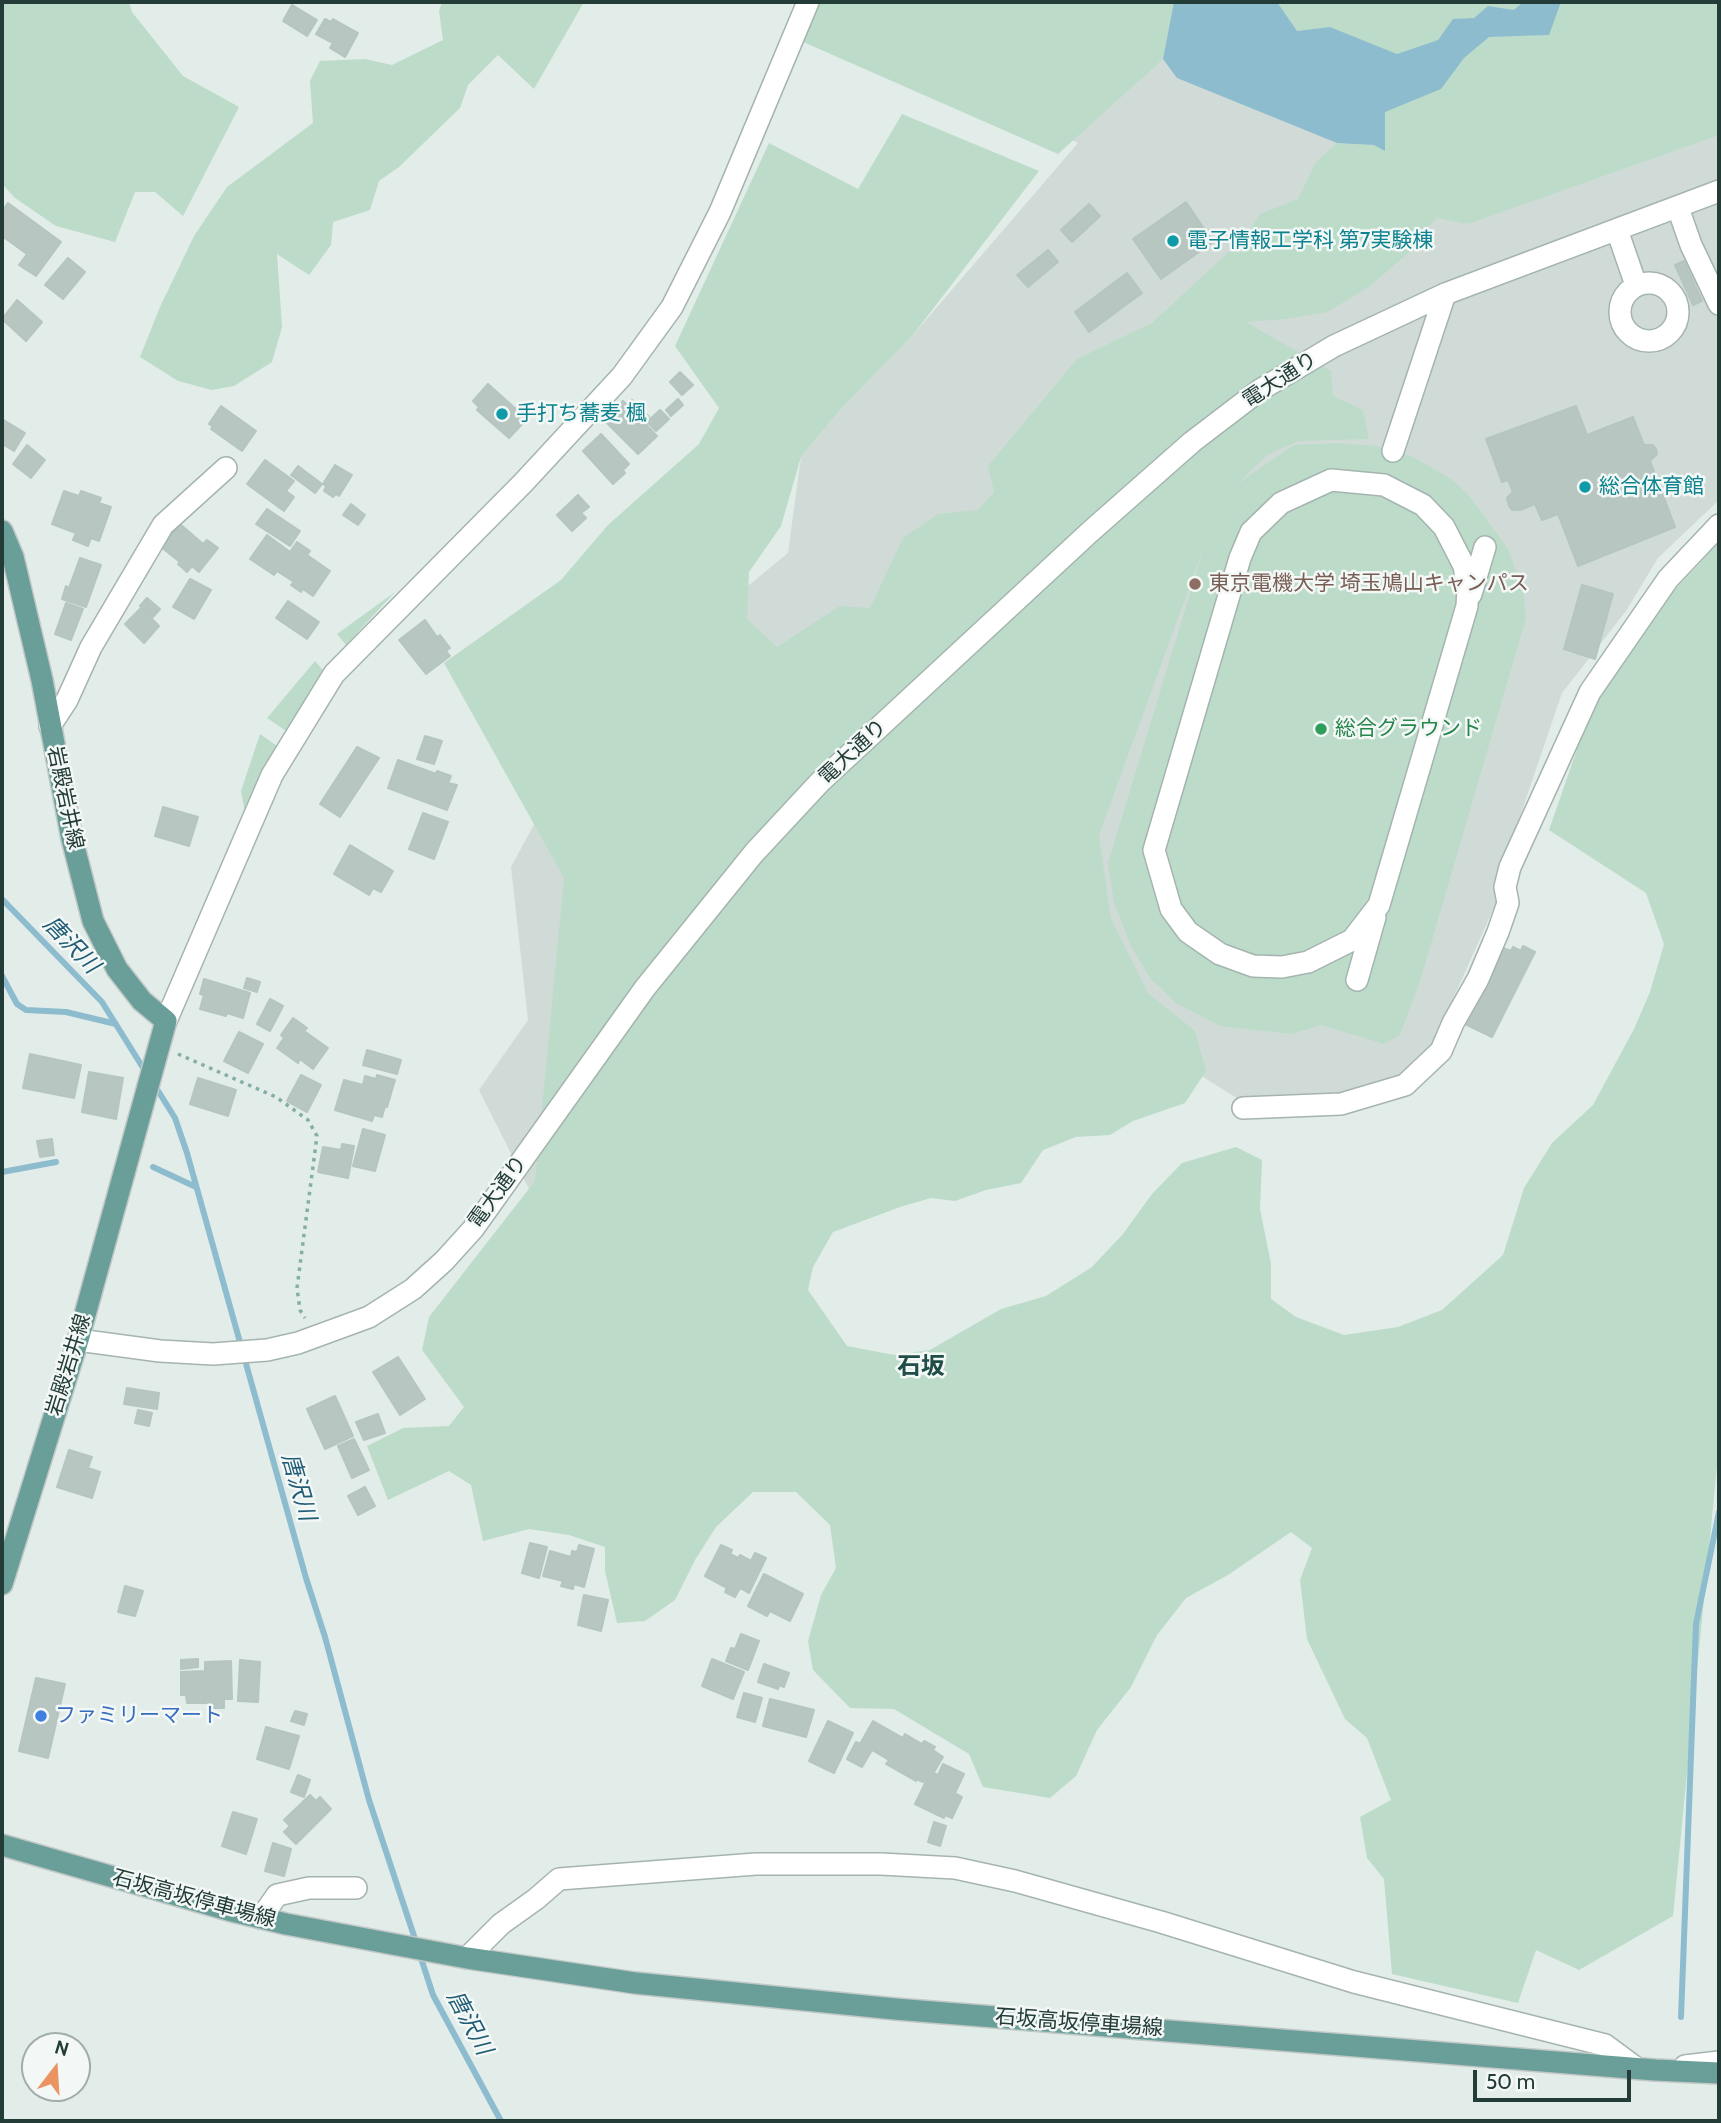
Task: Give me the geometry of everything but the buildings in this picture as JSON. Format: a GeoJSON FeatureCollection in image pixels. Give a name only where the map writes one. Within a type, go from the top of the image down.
{"type":"FeatureCollection","features":[{"type":"Feature","properties":{"kind":"main road","name":"岩殿岩井線"},"geometry":{"type":"LineString","coordinates":[[2,531],[13,557],[42,680],[72,839],[93,921],[117,969],[142,1001],[166,1021]]}},
{"type":"Feature","properties":{"kind":"main road"},"geometry":{"type":"LineString","coordinates":[[161,1044],[166,1021]]}},
{"type":"Feature","properties":{"kind":"main road","name":"岩殿岩井線"},"geometry":{"type":"LineString","coordinates":[[2,1584],[6,1547],[78,1339],[161,1044]]}},
{"type":"Feature","properties":{"kind":"main road","name":"石坂高坂停車場線"},"geometry":{"type":"LineString","coordinates":[[2,1845],[261,1918],[467,1958],[635,1983],[895,2009],[1719,2073]]}},
{"type":"Feature","properties":{"kind":"street"},"geometry":{"type":"LineString","coordinates":[[166,1021],[272,775],[334,674],[524,482],[622,376],[672,307],[720,212],[808,2]]}},
{"type":"Feature","properties":{"kind":"street","name":"電大通り"},"geometry":{"type":"LineString","coordinates":[[78,1339],[213,1354],[267,1350],[316,1338],[369,1317],[413,1289],[444,1261],[473,1229],[645,988],[754,853],[820,782],[1008,607],[1192,442],[1260,390],[1334,346],[1445,295],[1719,191]]}},
{"type":"Feature","properties":{"kind":"street"},"geometry":{"type":"LineString","coordinates":[[1678,208],[1691,245],[1719,304]]}},
{"type":"Feature","properties":{"kind":"street"},"geometry":{"type":"LineString","coordinates":[[1616,230],[1636,285]]}},
{"type":"Feature","properties":{"kind":"street"},"geometry":{"type":"LineString","coordinates":[[1393,451],[1445,295]]}},
{"type":"Feature","properties":{"kind":"street"},"geometry":{"type":"LineString","coordinates":[[50,726],[67,700],[91,647],[163,525],[226,468]]}},
{"type":"Feature","properties":{"kind":"street"},"geometry":{"type":"LineString","coordinates":[[1379,905],[1352,940],[1308,962],[1282,967],[1253,966],[1220,954],[1188,932],[1171,909],[1154,850],[1240,558],[1251,532],[1281,502],[1331,480],[1384,485],[1423,505],[1444,527],[1464,566],[1468,589],[1467,606]]}},
{"type":"Feature","properties":{"kind":"street"},"geometry":{"type":"LineString","coordinates":[[1243,1108],[1341,1104],[1405,1085],[1441,1051],[1453,1023],[1478,979],[1498,932],[1508,903],[1504,887],[1510,867],[1590,692],[1668,579],[1719,525]]}},
{"type":"Feature","properties":{"kind":"street"},"geometry":{"type":"LineString","coordinates":[[1357,980],[1485,547]]}},
{"type":"Feature","properties":{"kind":"street"},"geometry":{"type":"LineString","coordinates":[[467,1958],[501,1924],[559,1879],[756,1864],[881,1864],[955,1868],[1016,1881],[1161,1922],[1354,1982],[1605,2045],[1645,2069],[1719,2062]]}},
{"type":"Feature","properties":{"kind":"street"},"geometry":{"type":"LineString","coordinates":[[261,1918],[277,1895],[309,1888],[356,1888]]}},
{"type":"Feature","properties":{"kind":"path"},"geometry":{"type":"LineString","coordinates":[[161,1044],[176,1054],[276,1097],[308,1120],[317,1136],[296,1288],[300,1310],[316,1338]]}},
{"type":"Feature","properties":{"kind":"shaded area","name":"東京電機大学 埼玉鳩山キャンパス"},"geometry":{"type":"Polygon","coordinates":[[[835,2],[1719,2],[1719,500],[1658,558],[1626,611],[1562,693],[1499,878],[1496,903],[1430,1050],[1403,1078],[1332,1095],[1240,1100],[1083,1002],[530,1191],[479,1090],[528,1020],[511,867],[595,712],[788,553],[801,457],[840,410],[913,335],[1078,143],[826,23],[835,2]]]}},
{"type":"Feature","properties":{"kind":"green space"},"geometry":{"type":"Polygon","coordinates":[[[2,2],[129,2],[132,12],[183,76],[239,107],[183,216],[155,192],[135,192],[115,242],[56,226],[15,198],[2,184],[2,2]]]}},
{"type":"Feature","properties":{"kind":"green space"},"geometry":{"type":"Polygon","coordinates":[[[442,2],[584,2],[534,89],[498,55],[468,85],[460,108],[399,167],[379,181],[370,210],[333,222],[331,245],[309,275],[277,254],[282,327],[272,362],[234,386],[212,390],[178,381],[140,357],[160,307],[194,236],[227,187],[313,123],[310,81],[320,61],[365,59],[392,65],[443,40],[439,11],[442,2]]]}},
{"type":"Feature","properties":{"kind":"green space"},"geometry":{"type":"Polygon","coordinates":[[[803,2],[1174,2],[1163,59],[1058,154],[801,41],[803,2]]]}},
{"type":"Feature","properties":{"kind":"green space"},"geometry":{"type":"Polygon","coordinates":[[[1277,2],[1523,2],[1515,10],[1488,6],[1474,18],[1454,19],[1438,40],[1397,54],[1330,27],[1297,31],[1277,2]]]}},
{"type":"Feature","properties":{"kind":"green space"},"geometry":{"type":"Polygon","coordinates":[[[1561,2],[1719,2],[1719,135],[1468,224],[1437,218],[1425,229],[1415,247],[1369,287],[1327,312],[1246,322],[1331,371],[1333,396],[1363,410],[1369,439],[1298,441],[1267,455],[1237,484],[1294,445],[1338,443],[1376,446],[1413,457],[1451,479],[1471,498],[1508,549],[1523,590],[1526,618],[1421,978],[1400,1035],[1384,1044],[1321,1025],[1292,1034],[1220,1026],[1176,1003],[1150,978],[1130,944],[1114,903],[1108,863],[1204,547],[1099,835],[1111,919],[1148,993],[1195,1031],[1206,1071],[1185,1103],[1133,1121],[1110,1135],[1076,1137],[1043,1150],[1021,1183],[986,1190],[955,1201],[931,1198],[833,1232],[813,1267],[808,1290],[847,1346],[894,1355],[930,1350],[1001,1309],[1046,1296],[1092,1267],[1123,1234],[1152,1194],[1182,1163],[1236,1147],[1262,1160],[1260,1209],[1271,1264],[1271,1299],[1296,1317],[1344,1335],[1398,1327],[1442,1310],[1503,1255],[1524,1188],[1552,1143],[1593,1105],[1634,1029],[1650,992],[1664,944],[1646,893],[1549,830],[1582,735],[1604,685],[1660,605],[1719,539],[1719,1465],[1673,1916],[1579,1970],[1536,1950],[1518,2003],[1392,1974],[1384,1879],[1367,1858],[1360,1817],[1391,1800],[1367,1738],[1345,1719],[1307,1639],[1300,1580],[1312,1548],[1291,1532],[1228,1575],[1186,1598],[1157,1635],[1131,1687],[1097,1730],[1076,1776],[1050,1798],[983,1787],[969,1754],[894,1709],[850,1708],[813,1670],[808,1641],[821,1595],[836,1568],[830,1525],[796,1492],[753,1492],[716,1527],[695,1560],[675,1600],[645,1621],[617,1623],[605,1571],[605,1547],[569,1535],[529,1529],[483,1541],[471,1485],[449,1471],[388,1500],[367,1446],[403,1428],[449,1426],[464,1407],[422,1350],[429,1317],[535,1181],[564,878],[444,663],[561,580],[608,525],[699,444],[719,408],[675,346],[769,143],[858,189],[902,114],[1039,171],[913,335],[840,410],[801,457],[781,526],[749,572],[747,619],[777,647],[840,606],[870,608],[903,538],[938,514],[978,510],[994,492],[988,466],[1077,359],[1152,323],[1246,236],[1260,214],[1298,199],[1316,162],[1337,143],[1374,145],[1384,150],[1384,112],[1441,89],[1464,58],[1489,37],[1548,35],[1561,2]]]}},
{"type":"Feature","properties":{"kind":"green space"},"geometry":{"type":"Polygon","coordinates":[[[395,592],[346,645],[337,634],[395,592]]]}},
{"type":"Feature","properties":{"kind":"green space"},"geometry":{"type":"Polygon","coordinates":[[[315,661],[326,674],[286,731],[267,718],[315,661]]]}},
{"type":"Feature","properties":{"kind":"green space"},"geometry":{"type":"Polygon","coordinates":[[[260,734],[277,746],[245,813],[241,791],[260,734]]]}},
{"type":"Feature","properties":{"kind":"water"},"geometry":{"type":"Polygon","coordinates":[[[1174,2],[1277,2],[1297,31],[1330,27],[1397,54],[1438,40],[1453,19],[1474,18],[1488,6],[1514,10],[1523,2],[1561,2],[1549,35],[1489,37],[1464,58],[1441,89],[1385,112],[1385,151],[1374,145],[1337,143],[1177,78],[1163,59],[1174,2]]]}},
{"type":"Feature","properties":{"kind":"waterway","name":"唐沢川"},"geometry":{"type":"LineString","coordinates":[[2,899],[102,1002],[145,1071]]}},
{"type":"Feature","properties":{"kind":"waterway"},"geometry":{"type":"LineString","coordinates":[[2,976],[17,1004],[26,1010],[66,1012],[116,1024]]}},
{"type":"Feature","properties":{"kind":"waterway","name":"唐沢川"},"geometry":{"type":"LineString","coordinates":[[155,1086],[175,1118],[187,1153],[369,1800],[417,1945]]}},
{"type":"Feature","properties":{"kind":"waterway"},"geometry":{"type":"LineString","coordinates":[[2,1172],[56,1162]]}},
{"type":"Feature","properties":{"kind":"waterway"},"geometry":{"type":"LineString","coordinates":[[153,1167],[196,1187]]}},
{"type":"Feature","properties":{"kind":"waterway"},"geometry":{"type":"LineString","coordinates":[[1681,2017],[1696,1624],[1719,1512]]}},
{"type":"Feature","properties":{"kind":"waterway","name":"唐沢川"},"geometry":{"type":"LineString","coordinates":[[420,1955],[433,1995],[501,2121]]}},
{"type":"Feature","properties":{"kind":"place","name":"電子情報工学科 第7実験棟"},"geometry":{"type":"Point","coordinates":[1173,241]}},
{"type":"Feature","properties":{"kind":"place","name":"手打ち蕎麦 楓"},"geometry":{"type":"Point","coordinates":[502,414]}},
{"type":"Feature","properties":{"kind":"place","name":"総合体育館"},"geometry":{"type":"Point","coordinates":[1585,487]}},
{"type":"Feature","properties":{"kind":"place","name":"東京電機大学 埼玉鳩山キャンパス"},"geometry":{"type":"Point","coordinates":[1195,584]}},
{"type":"Feature","properties":{"kind":"place","name":"総合グラウンド"},"geometry":{"type":"Point","coordinates":[1321,729]}},
{"type":"Feature","properties":{"kind":"place","name":"ファミリーマート"},"geometry":{"type":"Point","coordinates":[41,1716]}},
{"type":"Feature","properties":{"kind":"district","name":"石坂"},"geometry":{"type":"Point","coordinates":[921,1367]}}]}
